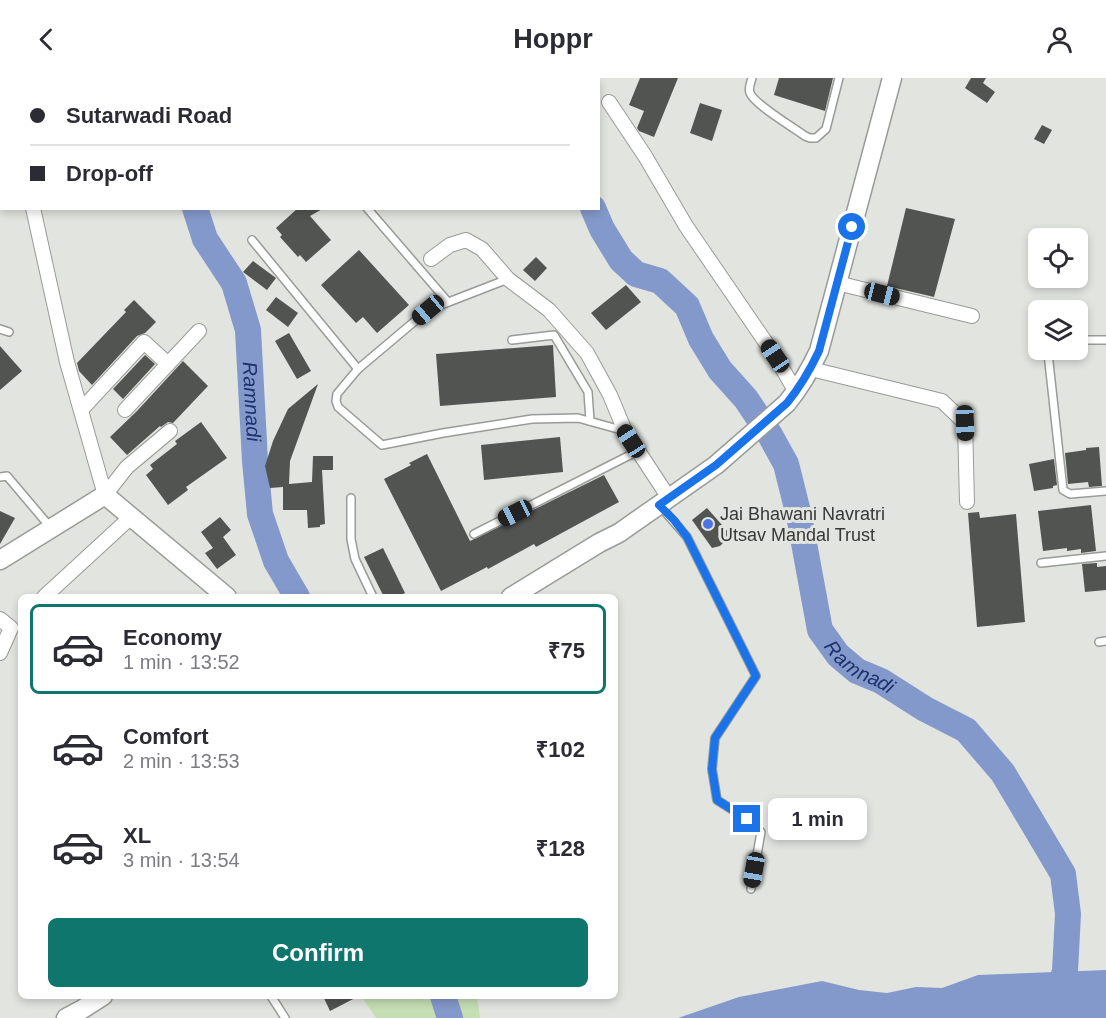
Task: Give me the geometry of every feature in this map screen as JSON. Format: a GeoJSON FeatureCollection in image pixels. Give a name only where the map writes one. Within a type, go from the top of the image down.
{"type":"FeatureCollection","features":[{"type":"Feature","properties":{"kind":"street"},"geometry":{"type":"LineString","coordinates":[[516,594],[619,533],[664,502],[716,465],[792,398],[811,369],[819,351],[892,78]]}},
{"type":"Feature","properties":{"kind":"street"},"geometry":{"type":"LineString","coordinates":[[609,102],[645,156],[686,226],[775,356],[792,398]]}},
{"type":"Feature","properties":{"kind":"street"},"geometry":{"type":"LineString","coordinates":[[33,210],[67,362],[105,495],[222,594]]}},
{"type":"Feature","properties":{"kind":"street"},"geometry":{"type":"LineString","coordinates":[[431,259],[450,245],[466,240],[482,249],[508,279],[549,310],[587,353],[610,395],[624,430],[638,451],[664,502]]}},
{"type":"Feature","properties":{"kind":"street"},"geometry":{"type":"LineString","coordinates":[[837,283],[972,316]]}},
{"type":"Feature","properties":{"kind":"street"},"geometry":{"type":"LineString","coordinates":[[125,410],[199,331]]}},
{"type":"Feature","properties":{"kind":"street"},"geometry":{"type":"LineString","coordinates":[[81,410],[144,342],[168,364]]}},
{"type":"Feature","properties":{"kind":"street"},"geometry":{"type":"LineString","coordinates":[[811,369],[942,401],[965,423],[967,502]]}},
{"type":"Feature","properties":{"kind":"street"},"geometry":{"type":"LineString","coordinates":[[0,560],[105,495],[127,467],[170,431]]}},
{"type":"Feature","properties":{"kind":"street"},"geometry":{"type":"LineString","coordinates":[[47,594],[131,517]]}},
{"type":"Feature","properties":{"kind":"street"},"geometry":{"type":"LineString","coordinates":[[0,654],[11,622]]}},
{"type":"Feature","properties":{"kind":"street"},"geometry":{"type":"LineString","coordinates":[[66,1018],[99,999]]}},
{"type":"Feature","properties":{"kind":"lane"},"geometry":{"type":"LineString","coordinates":[[752,78],[750,93],[758,103],[810,138],[816,138],[826,129],[839,78]]}},
{"type":"Feature","properties":{"kind":"lane"},"geometry":{"type":"LineString","coordinates":[[369,210],[448,302]]}},
{"type":"Feature","properties":{"kind":"lane"},"geometry":{"type":"LineString","coordinates":[[252,240],[358,369]]}},
{"type":"Feature","properties":{"kind":"lane"},"geometry":{"type":"LineString","coordinates":[[508,279],[428,310],[358,369],[337,394],[338,407],[382,445],[532,419],[578,418],[624,430]]}},
{"type":"Feature","properties":{"kind":"lane"},"geometry":{"type":"LineString","coordinates":[[0,329],[9,332]]}},
{"type":"Feature","properties":{"kind":"lane"},"geometry":{"type":"LineString","coordinates":[[512,340],[554,335],[588,392],[590,421]]}},
{"type":"Feature","properties":{"kind":"lane"},"geometry":{"type":"LineString","coordinates":[[1088,340],[1106,340]]}},
{"type":"Feature","properties":{"kind":"lane"},"geometry":{"type":"LineString","coordinates":[[1049,360],[1063,490],[1070,494],[1106,491]]}},
{"type":"Feature","properties":{"kind":"lane"},"geometry":{"type":"LineString","coordinates":[[474,534],[638,451]]}},
{"type":"Feature","properties":{"kind":"lane"},"geometry":{"type":"LineString","coordinates":[[0,477],[7,476],[51,528]]}},
{"type":"Feature","properties":{"kind":"lane"},"geometry":{"type":"LineString","coordinates":[[351,498],[351,539],[355,560],[372,594]]}},
{"type":"Feature","properties":{"kind":"lane"},"geometry":{"type":"LineString","coordinates":[[664,502],[687,537],[756,676],[715,738],[712,769],[717,800],[747,819],[761,832],[751,889]]}},
{"type":"Feature","properties":{"kind":"lane"},"geometry":{"type":"LineString","coordinates":[[1041,562],[1106,556]]}},
{"type":"Feature","properties":{"kind":"lane"},"geometry":{"type":"LineString","coordinates":[[272,999],[285,1018]]}},
{"type":"Feature","properties":{"kind":"green space"},"geometry":{"type":"Polygon","coordinates":[[[363,999],[477,999],[480,1018],[376,1018],[363,999]]]}},
{"type":"Feature","properties":{"kind":"water"},"geometry":{"type":"Polygon","coordinates":[[[1106,970],[1106,1018],[678,1018],[739,997],[822,981],[859,990],[887,993],[916,987],[942,988],[978,975],[1106,970]]]}},
{"type":"Feature","properties":{"kind":"building"},"geometry":{"type":"Polygon","coordinates":[[[640,78],[678,78],[654,137],[637,128],[644,111],[629,105],[640,78]]]}},
{"type":"Feature","properties":{"kind":"building"},"geometry":{"type":"Polygon","coordinates":[[[779,78],[833,78],[825,111],[774,95],[779,78]]]}},
{"type":"Feature","properties":{"kind":"building"},"geometry":{"type":"Polygon","coordinates":[[[971,78],[986,78],[983,83],[995,92],[987,103],[965,88],[971,78]]]}},
{"type":"Feature","properties":{"kind":"building"},"geometry":{"type":"Polygon","coordinates":[[[700,103],[722,110],[712,141],[690,133],[700,103]]]}},
{"type":"Feature","properties":{"kind":"building"},"geometry":{"type":"Polygon","coordinates":[[[1042,125],[1052,130],[1044,144],[1034,139],[1042,125]]]}},
{"type":"Feature","properties":{"kind":"building"},"geometry":{"type":"Polygon","coordinates":[[[906,208],[955,219],[934,297],[887,286],[906,208]]]}},
{"type":"Feature","properties":{"kind":"building"},"geometry":{"type":"Polygon","coordinates":[[[296,210],[320,210],[310,216],[331,240],[306,262],[300,255],[298,257],[280,237],[282,235],[276,228],[296,210]]]}},
{"type":"Feature","properties":{"kind":"building"},"geometry":{"type":"Polygon","coordinates":[[[359,250],[409,305],[377,333],[363,317],[356,323],[321,285],[359,250]]]}},
{"type":"Feature","properties":{"kind":"building"},"geometry":{"type":"Polygon","coordinates":[[[536,257],[547,268],[535,281],[523,270],[536,257]]]}},
{"type":"Feature","properties":{"kind":"building"},"geometry":{"type":"Polygon","coordinates":[[[253,261],[276,278],[267,290],[243,272],[253,261]]]}},
{"type":"Feature","properties":{"kind":"building"},"geometry":{"type":"Polygon","coordinates":[[[626,285],[641,302],[606,330],[591,313],[626,285]]]}},
{"type":"Feature","properties":{"kind":"building"},"geometry":{"type":"Polygon","coordinates":[[[276,297],[298,313],[288,327],[266,310],[276,297]]]}},
{"type":"Feature","properties":{"kind":"building"},"geometry":{"type":"Polygon","coordinates":[[[134,300],[156,322],[145,333],[137,336],[92,385],[79,371],[77,363],[126,312],[124,310],[134,300]]]}},
{"type":"Feature","properties":{"kind":"building"},"geometry":{"type":"Polygon","coordinates":[[[289,333],[311,371],[297,379],[275,341],[289,333]]]}},
{"type":"Feature","properties":{"kind":"building"},"geometry":{"type":"Polygon","coordinates":[[[553,345],[556,397],[440,406],[436,354],[553,345]]]}},
{"type":"Feature","properties":{"kind":"building"},"geometry":{"type":"Polygon","coordinates":[[[0,346],[22,371],[0,390],[0,346]]]}},
{"type":"Feature","properties":{"kind":"building"},"geometry":{"type":"Polygon","coordinates":[[[145,355],[155,364],[123,399],[113,389],[145,355]]]}},
{"type":"Feature","properties":{"kind":"building"},"geometry":{"type":"Polygon","coordinates":[[[183,361],[208,386],[173,423],[168,422],[160,426],[127,455],[110,437],[183,361]]]}},
{"type":"Feature","properties":{"kind":"building"},"geometry":{"type":"Polygon","coordinates":[[[318,384],[290,461],[289,484],[312,482],[313,456],[333,456],[333,470],[322,470],[325,524],[308,528],[307,510],[283,510],[283,487],[270,488],[265,466],[273,441],[288,409],[318,384]]]}},
{"type":"Feature","properties":{"kind":"building"},"geometry":{"type":"Polygon","coordinates":[[[201,422],[227,458],[186,487],[188,490],[168,505],[146,475],[153,469],[150,465],[177,444],[175,441],[201,422]]]}},
{"type":"Feature","properties":{"kind":"building"},"geometry":{"type":"Polygon","coordinates":[[[560,437],[563,472],[484,480],[481,445],[560,437]]]}},
{"type":"Feature","properties":{"kind":"building"},"geometry":{"type":"Polygon","coordinates":[[[1099,447],[1102,486],[1089,487],[1088,482],[1068,484],[1065,453],[1099,447]]]}},
{"type":"Feature","properties":{"kind":"building"},"geometry":{"type":"Polygon","coordinates":[[[427,454],[470,541],[604,475],[619,502],[536,547],[534,544],[441,591],[384,479],[427,454]]]}},
{"type":"Feature","properties":{"kind":"building"},"geometry":{"type":"Polygon","coordinates":[[[1054,459],[1057,485],[1053,488],[1034,491],[1029,464],[1054,459]]]}},
{"type":"Feature","properties":{"kind":"building"},"geometry":{"type":"Polygon","coordinates":[[[1091,505],[1096,551],[1081,553],[1081,549],[1067,551],[1067,548],[1043,551],[1038,511],[1091,505]]]}},
{"type":"Feature","properties":{"kind":"building","name":"Jai Bhawani Navratri Utsav Mandal Trust"},"geometry":{"type":"Polygon","coordinates":[[[707,508],[730,534],[720,546],[712,548],[692,520],[707,508]]]}},
{"type":"Feature","properties":{"kind":"building"},"geometry":{"type":"Polygon","coordinates":[[[0,511],[15,518],[0,544],[0,511]]]}},
{"type":"Feature","properties":{"kind":"building"},"geometry":{"type":"Polygon","coordinates":[[[979,512],[980,518],[1016,514],[1025,622],[977,627],[968,513],[979,512]]]}},
{"type":"Feature","properties":{"kind":"building"},"geometry":{"type":"Polygon","coordinates":[[[220,517],[231,530],[223,537],[236,555],[217,569],[205,553],[213,548],[201,532],[220,517]]]}},
{"type":"Feature","properties":{"kind":"building"},"geometry":{"type":"Polygon","coordinates":[[[383,548],[405,593],[382,594],[364,557],[383,548]]]}},
{"type":"Feature","properties":{"kind":"building"},"geometry":{"type":"Polygon","coordinates":[[[1097,563],[1097,567],[1106,566],[1106,590],[1085,592],[1082,564],[1097,563]]]}},
{"type":"Feature","properties":{"kind":"building"},"geometry":{"type":"Polygon","coordinates":[[[324,999],[353,999],[330,1011],[324,999]]]}},
{"type":"Feature","properties":{"kind":"waterway","name":"Ramnadi"},"geometry":{"type":"LineString","coordinates":[[196,210],[205,239],[234,283],[248,330],[260,514],[276,561],[295,594]]}},
{"type":"Feature","properties":{"kind":"waterway","name":"Ramnadi"},"geometry":{"type":"LineString","coordinates":[[594,210],[602,229],[621,260],[636,274],[660,281],[687,306],[701,339],[720,370],[746,399],[786,464],[799,516],[820,630],[838,655],[857,671],[881,681],[925,709],[966,730],[1003,773],[1063,874],[1068,914],[1065,971],[1051,1018]]}},
{"type":"Feature","properties":{"kind":"waterway","name":"Ramnadi"},"geometry":{"type":"LineString","coordinates":[[444,999],[450,1018]]}},
{"type":"Feature","properties":{"kind":"place","name":"Jai Bhawani Navratri Utsav Mandal Trust"},"geometry":{"type":"Point","coordinates":[708,524]}},
{"type":"Feature","properties":{"kind":"route"},"geometry":{"type":"LineString","coordinates":[[747,819],[717,800],[712,769],[715,738],[756,676],[687,537],[659,505],[716,465],[787,403],[796,392],[811,369],[819,351],[852,227]]}}]}
